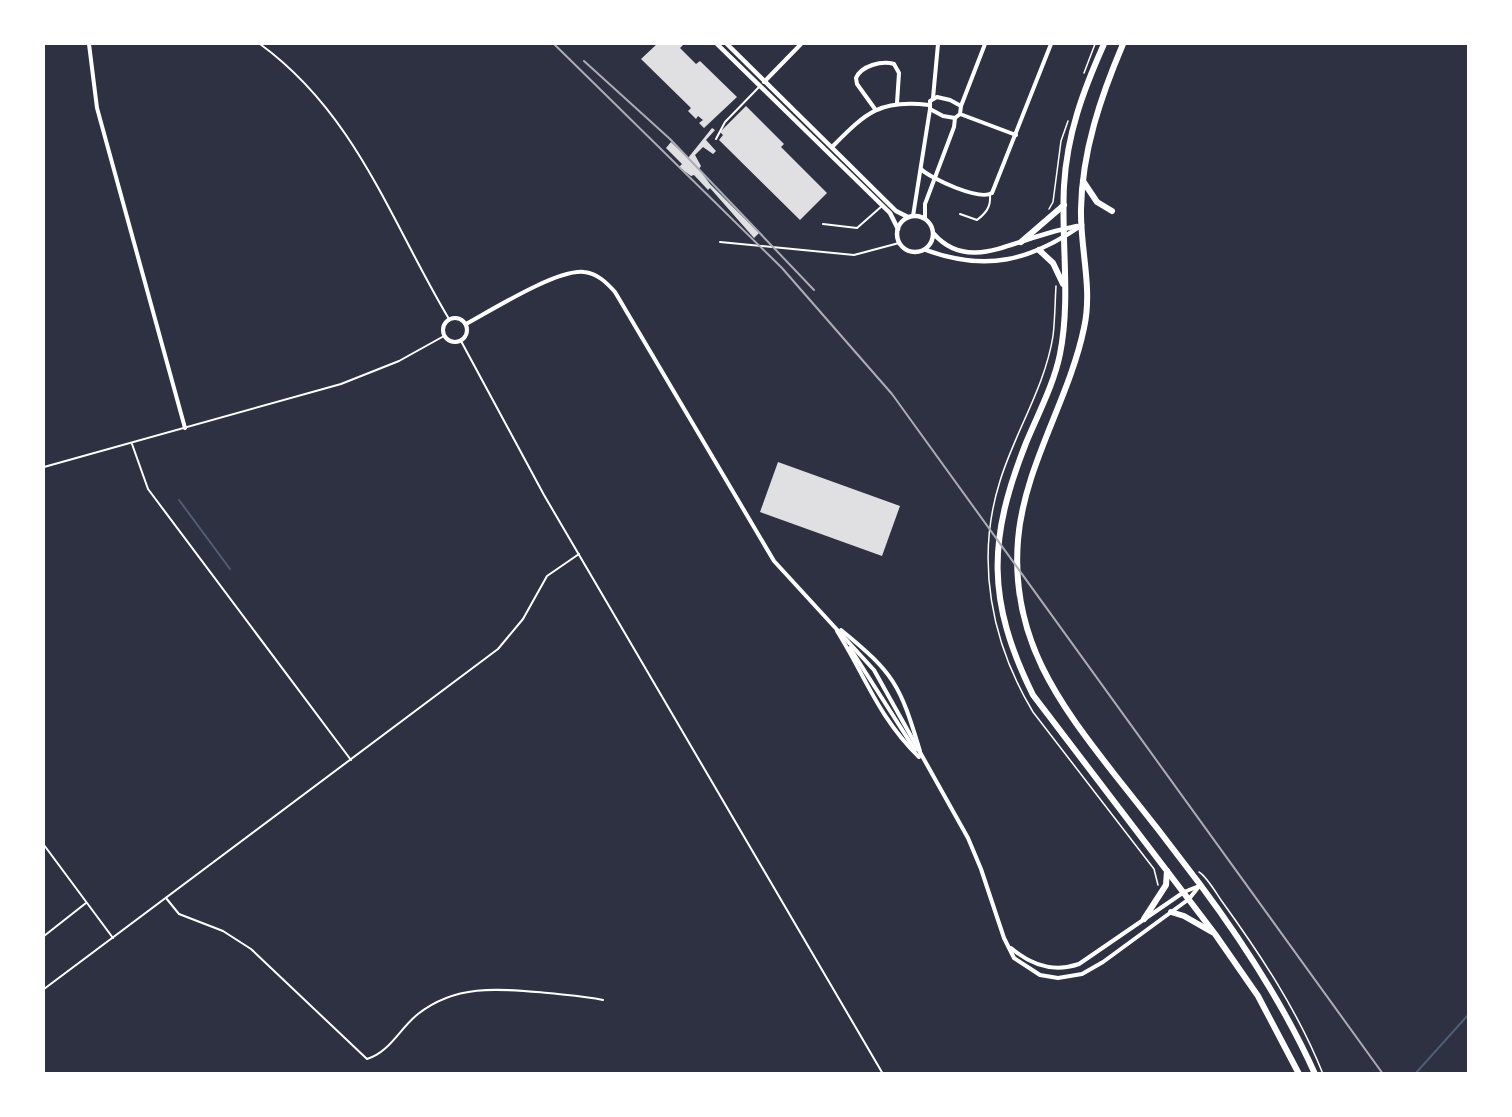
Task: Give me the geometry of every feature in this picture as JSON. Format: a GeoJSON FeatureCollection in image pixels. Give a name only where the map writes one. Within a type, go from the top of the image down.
{"type":"FeatureCollection","features":[{"type":"Feature","properties":{"kind":"main road"},"geometry":{"type":"LineString","coordinates":[[1104,44],[1073,122],[1066,163],[1064,288],[1060,354],[1009,489],[1000,520],[997,549],[998,586],[1007,632],[1033,695],[1215,934],[1258,996],[1299,1074]]}},
{"type":"Feature","properties":{"kind":"main road"},"geometry":{"type":"LineString","coordinates":[[1123,44],[1098,109],[1083,181],[1082,225],[1087,273],[1085,326],[1072,371],[1028,491],[1018,545],[1017,575],[1023,617],[1037,658],[1054,692],[1196,874],[1200,885],[1265,982],[1315,1074]]}},
{"type":"Feature","properties":{"kind":"main road"},"geometry":{"type":"LineString","coordinates":[[1083,181],[1097,202],[1112,211]]}},
{"type":"Feature","properties":{"kind":"main road"},"geometry":{"type":"LineString","coordinates":[[1021,242],[1064,206]]}},
{"type":"Feature","properties":{"kind":"main road"},"geometry":{"type":"LineString","coordinates":[[1039,250],[1053,263],[1064,288]]}},
{"type":"Feature","properties":{"kind":"main road"},"geometry":{"type":"LineString","coordinates":[[1144,919],[1166,885],[1166,867]]}},
{"type":"Feature","properties":{"kind":"main road"},"geometry":{"type":"LineString","coordinates":[[1171,912],[1184,916],[1215,934]]}},
{"type":"Feature","properties":{"kind":"street"},"geometry":{"type":"LineString","coordinates":[[89,44],[98,108],[185,428]]}},
{"type":"Feature","properties":{"kind":"street"},"geometry":{"type":"LineString","coordinates":[[717,44],[893,217],[898,229],[899,243],[913,253],[926,250],[949,258],[974,262],[1004,260],[1039,250],[1082,225]]}},
{"type":"Feature","properties":{"kind":"street"},"geometry":{"type":"LineString","coordinates":[[727,44],[896,211],[911,217],[925,218]]}},
{"type":"Feature","properties":{"kind":"street"},"geometry":{"type":"LineString","coordinates":[[760,85],[801,44]]}},
{"type":"Feature","properties":{"kind":"street"},"geometry":{"type":"LineString","coordinates":[[898,229],[911,217],[921,169],[929,107],[933,98],[938,44]]}},
{"type":"Feature","properties":{"kind":"street"},"geometry":{"type":"LineString","coordinates":[[960,114],[960,106],[985,44]]}},
{"type":"Feature","properties":{"kind":"street"},"geometry":{"type":"LineString","coordinates":[[921,169],[935,178],[980,195],[990,195],[996,187],[1051,44]]}},
{"type":"Feature","properties":{"kind":"street"},"geometry":{"type":"LineString","coordinates":[[875,109],[857,84],[856,78],[862,69],[882,63],[890,62],[898,70],[897,103]]}},
{"type":"Feature","properties":{"kind":"street"},"geometry":{"type":"LineString","coordinates":[[933,98],[950,100],[960,106]]}},
{"type":"Feature","properties":{"kind":"street"},"geometry":{"type":"LineString","coordinates":[[832,147],[860,119],[875,109],[897,103],[929,107],[943,116],[955,118]]}},
{"type":"Feature","properties":{"kind":"street"},"geometry":{"type":"LineString","coordinates":[[960,114],[1016,135]]}},
{"type":"Feature","properties":{"kind":"street"},"geometry":{"type":"LineString","coordinates":[[960,114],[955,118],[925,206],[925,218],[934,234],[947,246],[974,254],[994,251],[1082,225]]}},
{"type":"Feature","properties":{"kind":"street"},"geometry":{"type":"LineString","coordinates":[[926,250],[932,243],[934,234]]}},
{"type":"Feature","properties":{"kind":"street"},"geometry":{"type":"LineString","coordinates":[[466,324],[563,274],[584,272],[607,283],[619,298],[774,561],[874,670],[968,838],[1006,944],[1014,958],[1031,971],[1040,975],[1070,977],[1094,969],[1189,899],[1200,885]]}},
{"type":"Feature","properties":{"kind":"street"},"geometry":{"type":"LineString","coordinates":[[459,318],[466,324],[467,334],[461,341],[451,342],[444,336],[444,324],[449,319],[459,318]]}},
{"type":"Feature","properties":{"kind":"street"},"geometry":{"type":"LineString","coordinates":[[833,625],[881,664],[894,679],[903,697],[923,761]]}},
{"type":"Feature","properties":{"kind":"street"},"geometry":{"type":"LineString","coordinates":[[833,625],[853,658],[873,700],[903,741],[923,761]]}},
{"type":"Feature","properties":{"kind":"street"},"geometry":{"type":"LineString","coordinates":[[833,625],[923,761]]}},
{"type":"Feature","properties":{"kind":"street"},"geometry":{"type":"LineString","coordinates":[[1006,944],[1031,963],[1048,968],[1069,967],[1091,956],[1184,892],[1200,885]]}},
{"type":"Feature","properties":{"kind":"lane"},"geometry":{"type":"LineString","coordinates":[[260,44],[294,69],[342,127],[449,319]]}},
{"type":"Feature","properties":{"kind":"lane"},"geometry":{"type":"LineString","coordinates":[[716,139],[725,122],[760,85]]}},
{"type":"Feature","properties":{"kind":"lane"},"geometry":{"type":"LineString","coordinates":[[960,214],[977,220],[986,213],[991,202],[990,195]]}},
{"type":"Feature","properties":{"kind":"lane"},"geometry":{"type":"LineString","coordinates":[[823,224],[857,228],[882,206]]}},
{"type":"Feature","properties":{"kind":"lane"},"geometry":{"type":"LineString","coordinates":[[720,242],[854,255],[877,251],[899,243]]}},
{"type":"Feature","properties":{"kind":"lane"},"geometry":{"type":"LineString","coordinates":[[44,467],[377,371],[444,336]]}},
{"type":"Feature","properties":{"kind":"lane"},"geometry":{"type":"LineString","coordinates":[[461,341],[579,554],[883,1074]]}},
{"type":"Feature","properties":{"kind":"lane"},"geometry":{"type":"LineString","coordinates":[[132,443],[148,489],[351,760]]}},
{"type":"Feature","properties":{"kind":"lane"},"geometry":{"type":"LineString","coordinates":[[44,989],[498,649],[524,619],[547,576],[579,554]]}},
{"type":"Feature","properties":{"kind":"lane"},"geometry":{"type":"LineString","coordinates":[[44,845],[113,938]]}},
{"type":"Feature","properties":{"kind":"lane"},"geometry":{"type":"LineString","coordinates":[[166,898],[179,914],[223,931],[252,949],[367,1059],[381,1054],[419,1013],[448,996],[506,989],[603,1000]]}},
{"type":"Feature","properties":{"kind":"lane"},"geometry":{"type":"LineString","coordinates":[[44,936],[87,903]]}},
{"type":"Feature","properties":{"kind":"path"},"geometry":{"type":"LineString","coordinates":[[990,540],[999,481],[1048,358],[1053,336],[1056,285]]}},
{"type":"Feature","properties":{"kind":"building"},"geometry":{"type":"Polygon","coordinates":[[[657,44],[684,44],[680,48],[696,64],[700,61],[737,97],[704,128],[699,123],[703,120],[698,116],[696,119],[688,111],[691,108],[641,59],[657,44]]]}},
{"type":"Feature","properties":{"kind":"building"},"geometry":{"type":"Polygon","coordinates":[[[746,106],[784,144],[781,147],[827,193],[800,220],[719,140],[723,135],[720,132],[746,106]]]}},
{"type":"Feature","properties":{"kind":"building"},"geometry":{"type":"Polygon","coordinates":[[[712,128],[715,130],[706,140],[716,151],[713,154],[703,147],[695,155],[701,166],[699,169],[710,184],[759,233],[754,238],[710,188],[708,190],[694,175],[691,176],[679,167],[682,164],[666,148],[671,142],[688,158],[712,128]]]}},
{"type":"Feature","properties":{"kind":"building"},"geometry":{"type":"Polygon","coordinates":[[[778,462],[900,506],[882,556],[760,512],[778,462]]]}},
{"type":"Feature","properties":{"kind":"waterway"},"geometry":{"type":"LineString","coordinates":[[179,500],[230,569]]}},
{"type":"Feature","properties":{"kind":"waterway"},"geometry":{"type":"LineString","coordinates":[[1415,1074],[1468,1015]]}},
{"type":"Feature","properties":{"kind":"railway"},"geometry":{"type":"LineString","coordinates":[[554,44],[782,268],[892,394],[1383,1074]]}},
{"type":"Feature","properties":{"kind":"railway"},"geometry":{"type":"LineString","coordinates":[[584,61],[670,139],[814,290]]}}]}
